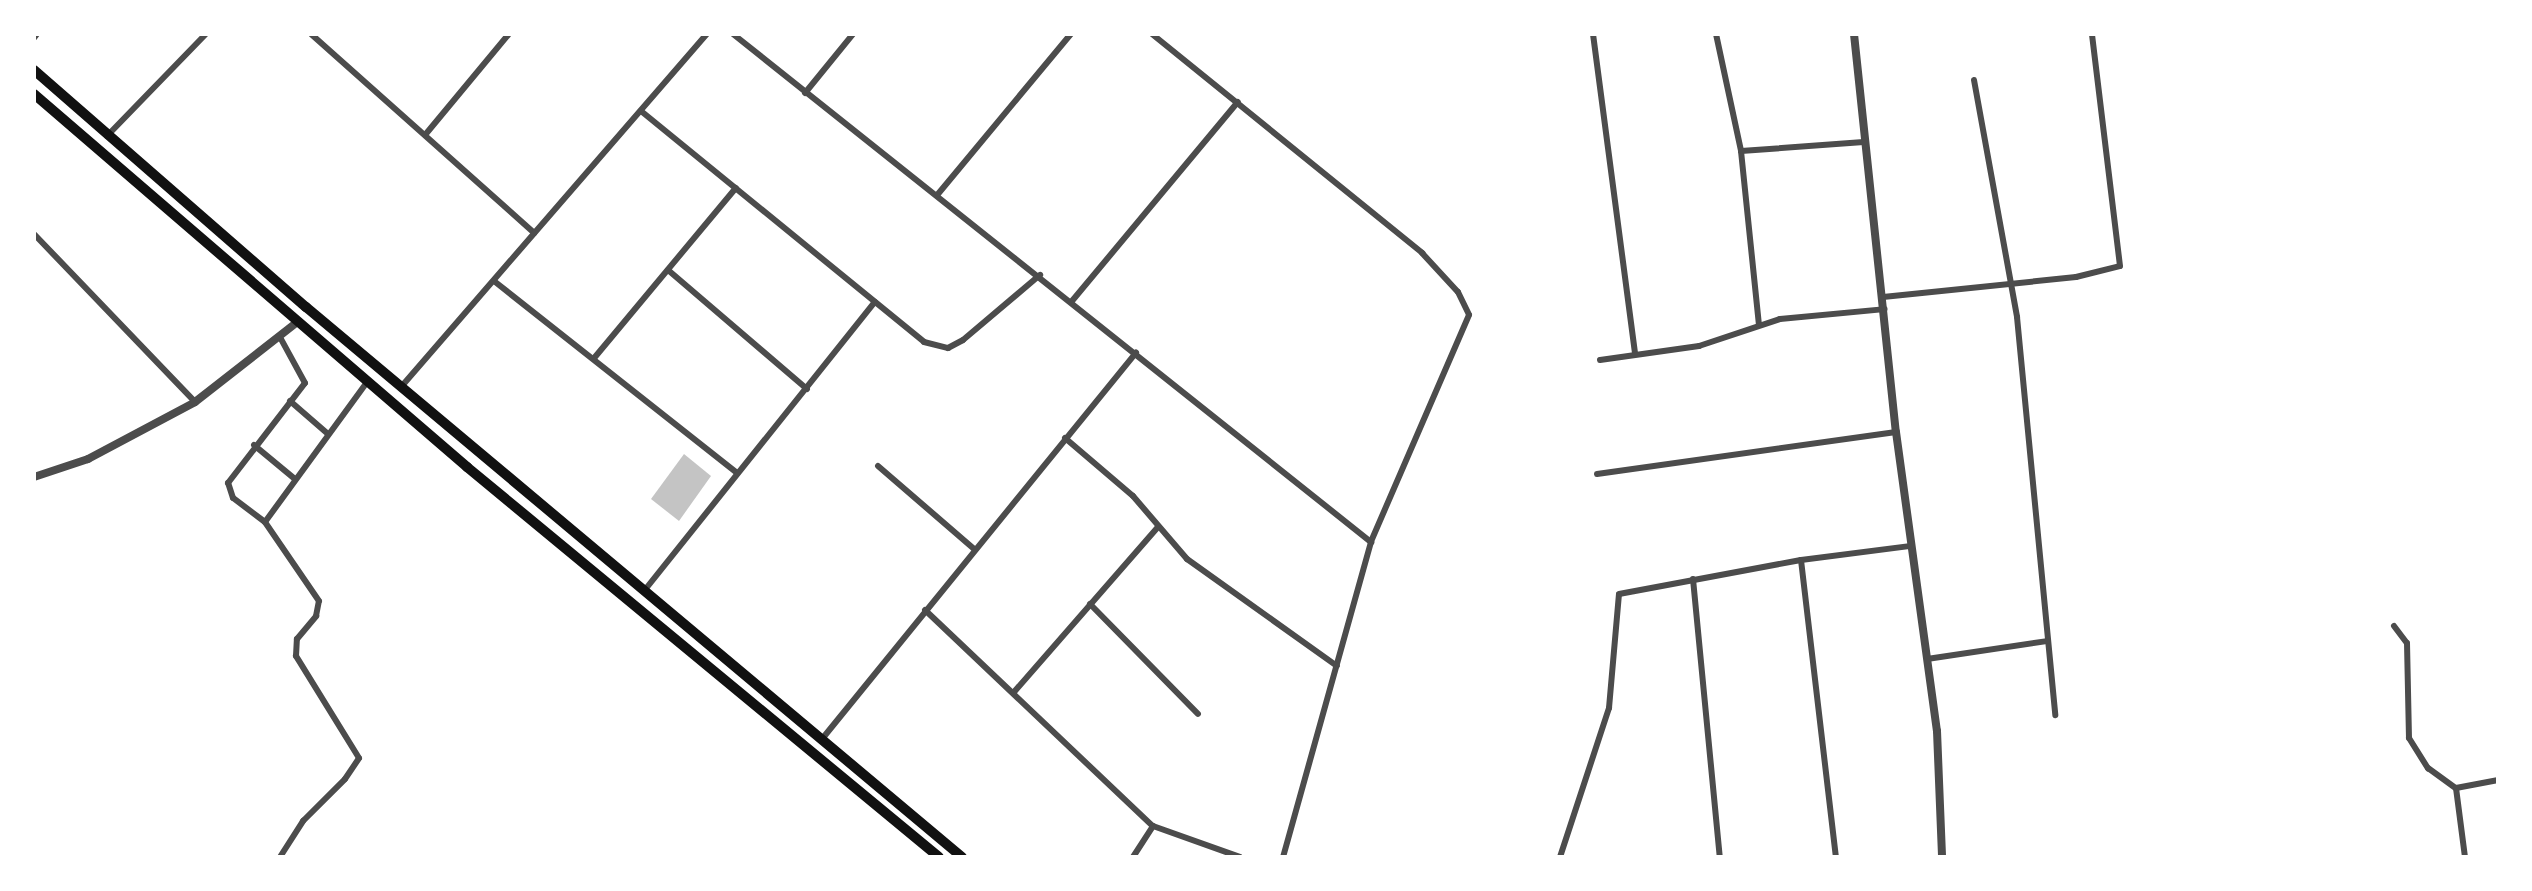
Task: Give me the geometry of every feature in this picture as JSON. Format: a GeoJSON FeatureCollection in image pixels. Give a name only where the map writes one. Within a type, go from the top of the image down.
{"type":"FeatureCollection","features":[{"type":"Feature","properties":{"kind":"main road"},"geometry":{"type":"LineString","coordinates":[[34,70],[401,387],[962,857]]}},
{"type":"Feature","properties":{"kind":"main road"},"geometry":{"type":"LineString","coordinates":[[34,94],[296,323],[939,857]]}},
{"type":"Feature","properties":{"kind":"main road"},"geometry":{"type":"LineString","coordinates":[[605,579],[615,566]]}},
{"type":"Feature","properties":{"kind":"main road"},"geometry":{"type":"LineString","coordinates":[[835,770],[845,758]]}},
{"type":"Feature","properties":{"kind":"street"},"geometry":{"type":"LineString","coordinates":[[107,136],[206,34]]}},
{"type":"Feature","properties":{"kind":"street"},"geometry":{"type":"LineString","coordinates":[[311,34],[534,233]]}},
{"type":"Feature","properties":{"kind":"street"},"geometry":{"type":"LineString","coordinates":[[401,387],[707,34]]}},
{"type":"Feature","properties":{"kind":"street"},"geometry":{"type":"LineString","coordinates":[[733,34],[1040,275],[1371,542]]}},
{"type":"Feature","properties":{"kind":"street"},"geometry":{"type":"LineString","coordinates":[[805,93],[853,34]]}},
{"type":"Feature","properties":{"kind":"street"},"geometry":{"type":"LineString","coordinates":[[938,194],[1071,34]]}},
{"type":"Feature","properties":{"kind":"street"},"geometry":{"type":"LineString","coordinates":[[1152,34],[1422,253],[1458,292],[1469,315],[1371,542],[1283,857]]}},
{"type":"Feature","properties":{"kind":"street"},"geometry":{"type":"LineString","coordinates":[[1593,34],[1635,354]]}},
{"type":"Feature","properties":{"kind":"street"},"geometry":{"type":"LineString","coordinates":[[1716,34],[1741,151],[1759,324]]}},
{"type":"Feature","properties":{"kind":"street"},"geometry":{"type":"LineString","coordinates":[[1854,34],[1896,432],[1937,731],[1942,857]]}},
{"type":"Feature","properties":{"kind":"street"},"geometry":{"type":"LineString","coordinates":[[1883,297],[2098,274],[2120,266],[2092,34]]}},
{"type":"Feature","properties":{"kind":"street"},"geometry":{"type":"LineString","coordinates":[[425,135],[508,35]]}},
{"type":"Feature","properties":{"kind":"street"},"geometry":{"type":"LineString","coordinates":[[1974,80],[2011,283],[2055,715]]}},
{"type":"Feature","properties":{"kind":"street"},"geometry":{"type":"LineString","coordinates":[[1072,301],[1238,102]]}},
{"type":"Feature","properties":{"kind":"street"},"geometry":{"type":"LineString","coordinates":[[641,111],[924,342],[948,348],[1040,275]]}},
{"type":"Feature","properties":{"kind":"street"},"geometry":{"type":"LineString","coordinates":[[1741,151],[1864,142]]}},
{"type":"Feature","properties":{"kind":"street"},"geometry":{"type":"LineString","coordinates":[[595,357],[736,188]]}},
{"type":"Feature","properties":{"kind":"street"},"geometry":{"type":"LineString","coordinates":[[34,234],[195,402]]}},
{"type":"Feature","properties":{"kind":"street"},"geometry":{"type":"LineString","coordinates":[[668,270],[807,389]]}},
{"type":"Feature","properties":{"kind":"street"},"geometry":{"type":"LineString","coordinates":[[494,281],[595,357],[737,473]]}},
{"type":"Feature","properties":{"kind":"street"},"geometry":{"type":"LineString","coordinates":[[644,591],[875,302]]}},
{"type":"Feature","properties":{"kind":"street"},"geometry":{"type":"LineString","coordinates":[[1600,360],[1711,343],[1759,324],[1885,309]]}},
{"type":"Feature","properties":{"kind":"street"},"geometry":{"type":"LineString","coordinates":[[34,477],[88,459],[195,402],[281,339],[296,323]]}},
{"type":"Feature","properties":{"kind":"street"},"geometry":{"type":"LineString","coordinates":[[280,857],[303,821],[345,779],[359,758],[296,656],[297,639],[316,616],[319,601],[265,522],[228,490],[230,475],[306,379],[281,339]]}},
{"type":"Feature","properties":{"kind":"street"},"geometry":{"type":"LineString","coordinates":[[822,739],[1136,352]]}},
{"type":"Feature","properties":{"kind":"street"},"geometry":{"type":"LineString","coordinates":[[265,522],[367,382]]}},
{"type":"Feature","properties":{"kind":"street"},"geometry":{"type":"LineString","coordinates":[[290,401],[328,434]]}},
{"type":"Feature","properties":{"kind":"street"},"geometry":{"type":"LineString","coordinates":[[1597,474],[1896,432]]}},
{"type":"Feature","properties":{"kind":"street"},"geometry":{"type":"LineString","coordinates":[[1065,438],[1133,496],[1187,559],[1337,666]]}},
{"type":"Feature","properties":{"kind":"street"},"geometry":{"type":"LineString","coordinates":[[254,445],[295,479]]}},
{"type":"Feature","properties":{"kind":"street"},"geometry":{"type":"LineString","coordinates":[[878,466],[974,549]]}},
{"type":"Feature","properties":{"kind":"street"},"geometry":{"type":"LineString","coordinates":[[1014,692],[1158,527]]}},
{"type":"Feature","properties":{"kind":"street"},"geometry":{"type":"LineString","coordinates":[[1560,857],[1609,708],[1615,598],[1625,590],[1801,560],[1911,546]]}},
{"type":"Feature","properties":{"kind":"street"},"geometry":{"type":"LineString","coordinates":[[1801,560],[1834,857]]}},
{"type":"Feature","properties":{"kind":"street"},"geometry":{"type":"LineString","coordinates":[[1693,579],[1720,857]]}},
{"type":"Feature","properties":{"kind":"street"},"geometry":{"type":"LineString","coordinates":[[1090,604],[1198,714]]}},
{"type":"Feature","properties":{"kind":"street"},"geometry":{"type":"LineString","coordinates":[[925,610],[1153,826],[1240,857]]}},
{"type":"Feature","properties":{"kind":"street"},"geometry":{"type":"LineString","coordinates":[[2394,626],[2407,643],[2409,738],[2428,768],[2456,788],[2498,780]]}},
{"type":"Feature","properties":{"kind":"street"},"geometry":{"type":"LineString","coordinates":[[1927,659],[2047,641]]}},
{"type":"Feature","properties":{"kind":"street"},"geometry":{"type":"LineString","coordinates":[[2456,788],[2465,857]]}},
{"type":"Feature","properties":{"kind":"street"},"geometry":{"type":"LineString","coordinates":[[1133,857],[1153,826]]}},
{"type":"Feature","properties":{"kind":"building"},"geometry":{"type":"Polygon","coordinates":[[[684,454],[711,476],[679,521],[651,499],[684,454]]]}}]}
